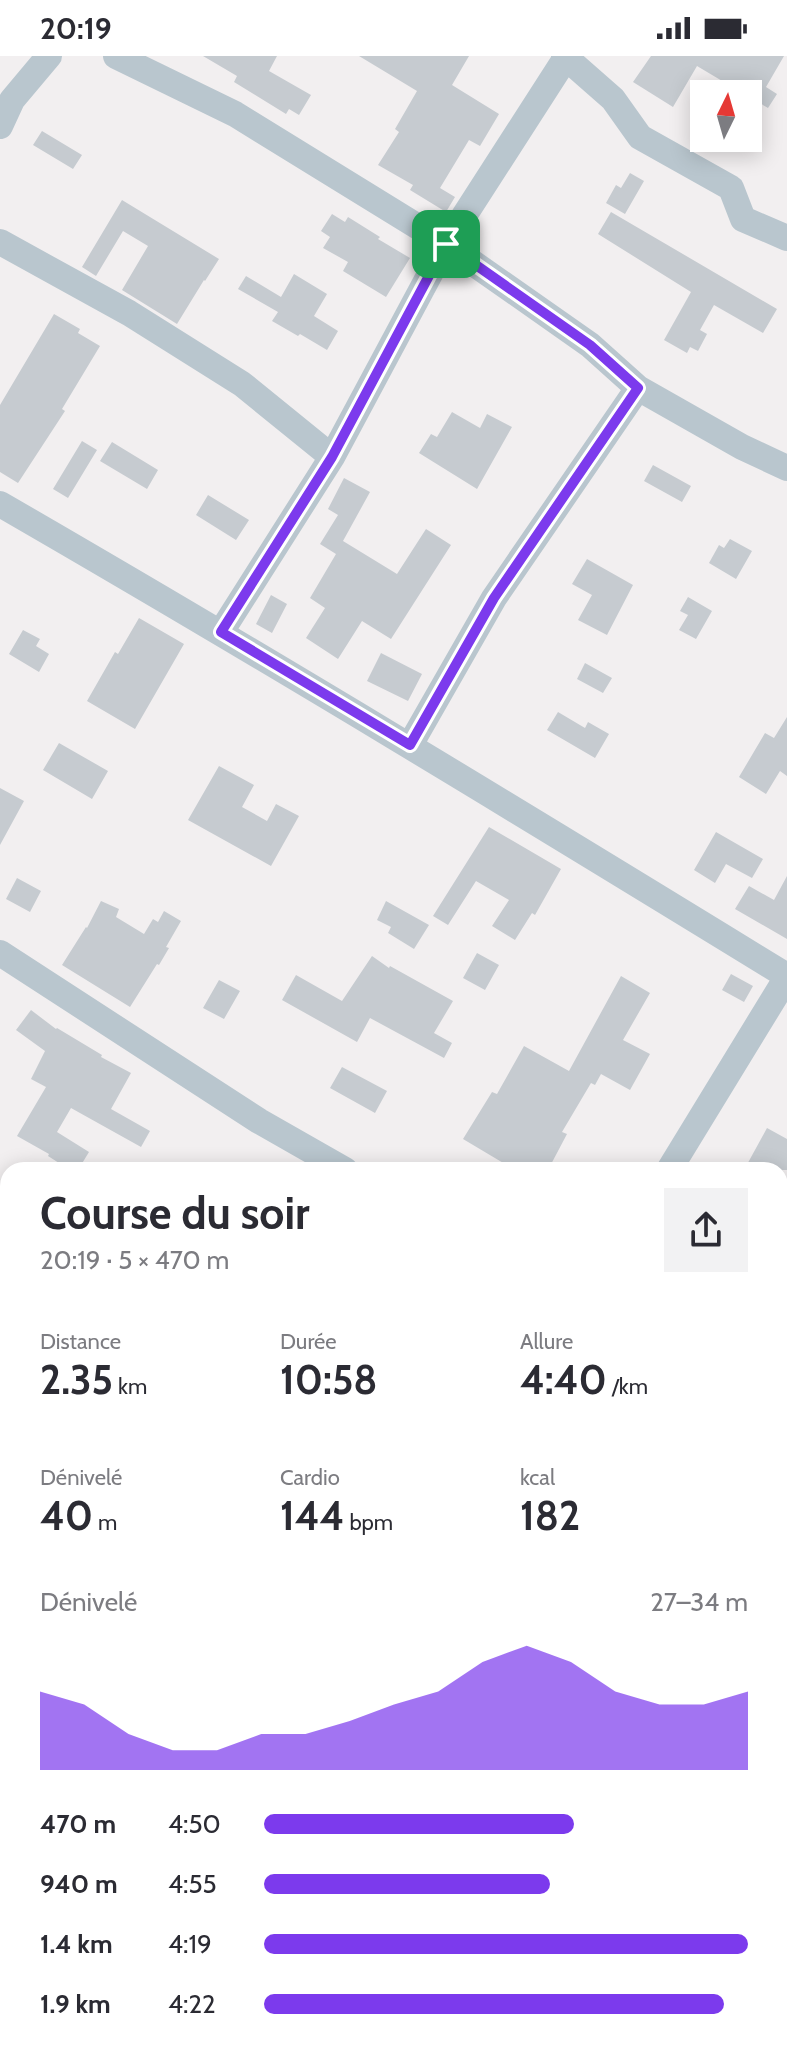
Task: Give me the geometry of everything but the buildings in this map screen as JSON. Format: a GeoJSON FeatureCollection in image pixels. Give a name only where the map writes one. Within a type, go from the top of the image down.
{"type":"FeatureCollection","features":[{"type":"Feature","properties":{"kind":"street"},"geometry":{"type":"LineString","coordinates":[[0,126],[12,100],[49,56]]}},
{"type":"Feature","properties":{"kind":"street"},"geometry":{"type":"LineString","coordinates":[[116,56],[235,114],[446,244],[590,345],[638,388],[742,447],[787,468]]}},
{"type":"Feature","properties":{"kind":"street"},"geometry":{"type":"LineString","coordinates":[[221,632],[332,457],[446,244],[566,56],[613,99],[640,137],[731,188],[743,219],[787,238]]}},
{"type":"Feature","properties":{"kind":"street"},"geometry":{"type":"LineString","coordinates":[[0,242],[129,313],[242,384],[332,457]]}},
{"type":"Feature","properties":{"kind":"street"},"geometry":{"type":"LineString","coordinates":[[410,745],[494,598],[638,388]]}},
{"type":"Feature","properties":{"kind":"street"},"geometry":{"type":"LineString","coordinates":[[0,504],[410,745],[787,977],[674,1162]]}},
{"type":"Feature","properties":{"kind":"street"},"geometry":{"type":"LineString","coordinates":[[0,953],[259,1121],[331,1162]]}},
{"type":"Feature","properties":{"kind":"route"},"geometry":{"type":"LineString","coordinates":[[446,244],[590,345],[638,388],[494,598],[410,745],[221,632],[332,457],[446,244]]}}]}
